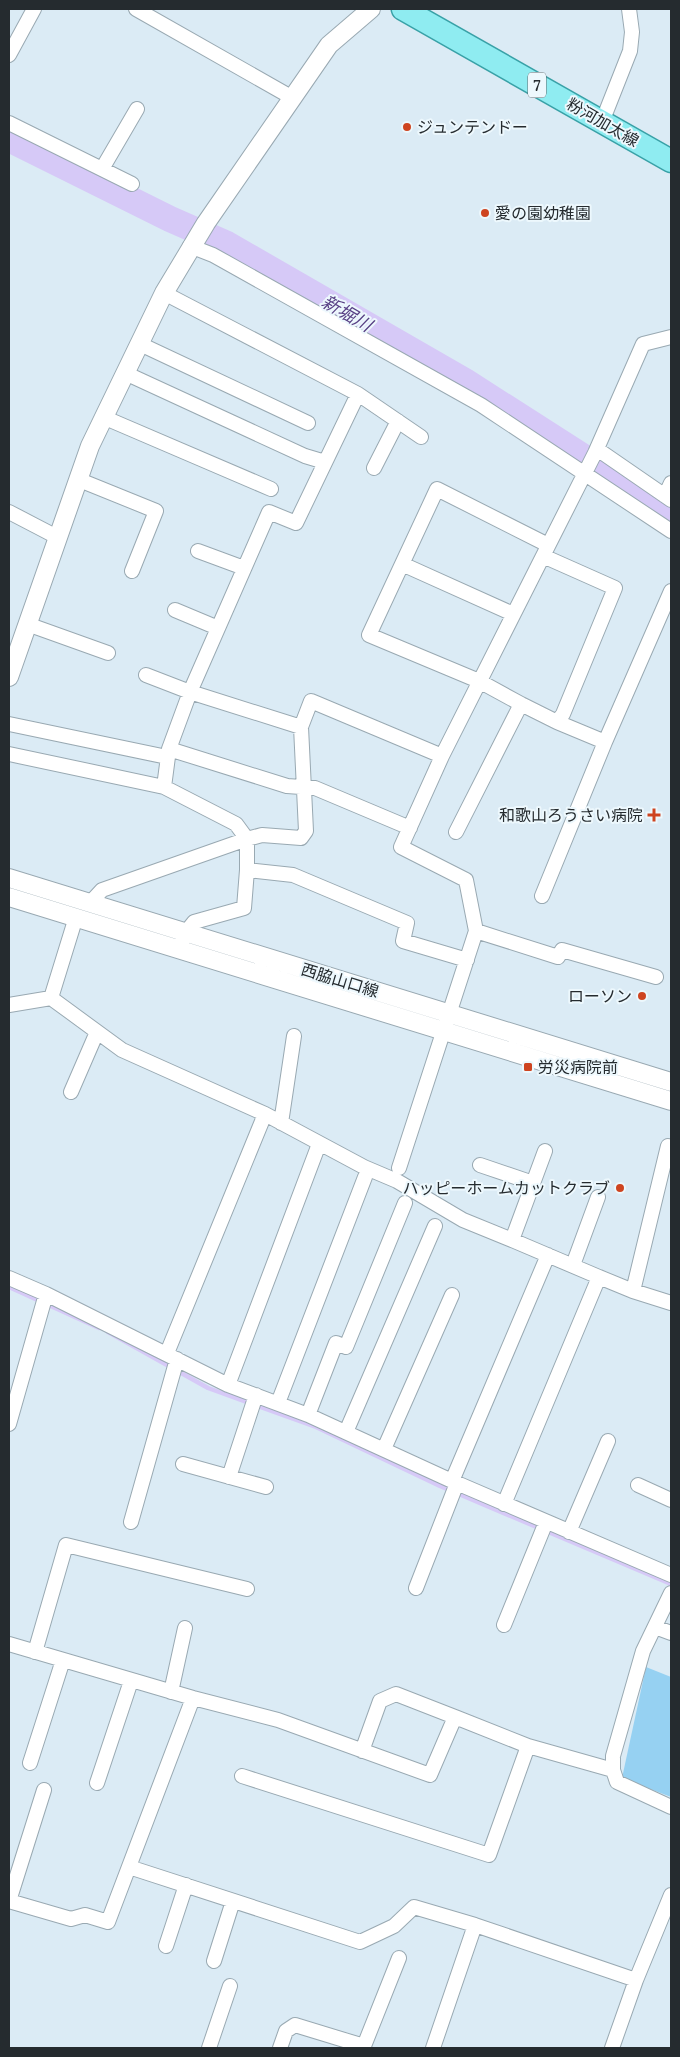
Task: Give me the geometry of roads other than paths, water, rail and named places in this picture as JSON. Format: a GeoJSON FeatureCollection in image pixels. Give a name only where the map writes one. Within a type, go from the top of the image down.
{"type":"FeatureCollection","features":[{"type":"Feature","properties":{"kind":"main road","name":"粉河加太線"},"geometry":{"type":"LineString","coordinates":[[403,9],[671,161]]}},
{"type":"Feature","properties":{"kind":"street"},"geometry":{"type":"LineString","coordinates":[[9,55],[34,9]]}},
{"type":"Feature","properties":{"kind":"street"},"geometry":{"type":"LineString","coordinates":[[136,9],[291,97]]}},
{"type":"Feature","properties":{"kind":"street"},"geometry":{"type":"LineString","coordinates":[[10,668],[78,479],[103,417],[164,293],[192,244],[291,97],[329,45],[371,9]]}},
{"type":"Feature","properties":{"kind":"street"},"geometry":{"type":"LineString","coordinates":[[602,122],[630,51],[632,32],[629,9]]}},
{"type":"Feature","properties":{"kind":"street"},"geometry":{"type":"LineString","coordinates":[[102,169],[137,109]]}},
{"type":"Feature","properties":{"kind":"street"},"geometry":{"type":"LineString","coordinates":[[9,123],[132,184]]}},
{"type":"Feature","properties":{"kind":"street"},"geometry":{"type":"LineString","coordinates":[[192,244],[481,405],[586,471],[671,531]]}},
{"type":"Feature","properties":{"kind":"street"},"geometry":{"type":"LineString","coordinates":[[164,293],[358,394],[421,437]]}},
{"type":"Feature","properties":{"kind":"street"},"geometry":{"type":"LineString","coordinates":[[399,1168],[476,932],[466,880],[401,848],[442,756],[596,451],[643,344],[671,337]]}},
{"type":"Feature","properties":{"kind":"street"},"geometry":{"type":"LineString","coordinates":[[140,344],[308,423]]}},
{"type":"Feature","properties":{"kind":"street"},"geometry":{"type":"LineString","coordinates":[[125,372],[305,456],[325,462]]}},
{"type":"Feature","properties":{"kind":"street"},"geometry":{"type":"LineString","coordinates":[[164,787],[168,753],[190,692],[268,512],[296,523],[358,394]]}},
{"type":"Feature","properties":{"kind":"street"},"geometry":{"type":"LineString","coordinates":[[103,417],[271,488]]}},
{"type":"Feature","properties":{"kind":"street"},"geometry":{"type":"LineString","coordinates":[[374,468],[398,421]]}},
{"type":"Feature","properties":{"kind":"street"},"geometry":{"type":"LineString","coordinates":[[596,451],[668,498],[671,483]]}},
{"type":"Feature","properties":{"kind":"street"},"geometry":{"type":"LineString","coordinates":[[78,479],[156,511],[132,571]]}},
{"type":"Feature","properties":{"kind":"street"},"geometry":{"type":"LineString","coordinates":[[557,722],[563,714],[615,588],[437,489],[369,635],[479,681],[557,722],[605,742]]}},
{"type":"Feature","properties":{"kind":"street"},"geometry":{"type":"LineString","coordinates":[[9,512],[57,537]]}},
{"type":"Feature","properties":{"kind":"street"},"geometry":{"type":"LineString","coordinates":[[198,551],[244,568]]}},
{"type":"Feature","properties":{"kind":"street"},"geometry":{"type":"LineString","coordinates":[[402,564],[513,614]]}},
{"type":"Feature","properties":{"kind":"street"},"geometry":{"type":"LineString","coordinates":[[542,896],[605,742],[671,591]]}},
{"type":"Feature","properties":{"kind":"street"},"geometry":{"type":"LineString","coordinates":[[175,610],[218,628]]}},
{"type":"Feature","properties":{"kind":"street"},"geometry":{"type":"LineString","coordinates":[[27,624],[108,653]]}},
{"type":"Feature","properties":{"kind":"street"},"geometry":{"type":"LineString","coordinates":[[146,675],[190,692],[301,726]]}},
{"type":"Feature","properties":{"kind":"street"},"geometry":{"type":"LineString","coordinates":[[90,903],[102,890],[262,834],[301,838],[306,831],[301,726],[311,701],[442,756]]}},
{"type":"Feature","properties":{"kind":"street"},"geometry":{"type":"LineString","coordinates":[[456,832],[521,704]]}},
{"type":"Feature","properties":{"kind":"street"},"geometry":{"type":"LineString","coordinates":[[9,724],[168,753],[287,786],[315,788],[410,828]]}},
{"type":"Feature","properties":{"kind":"street"},"geometry":{"type":"LineString","coordinates":[[9,754],[164,787],[236,824],[247,839],[244,908],[194,922],[186,932],[179,949]]}},
{"type":"Feature","properties":{"kind":"street"},"geometry":{"type":"LineString","coordinates":[[247,870],[293,875],[407,923],[403,941],[467,960]]}},
{"type":"Feature","properties":{"kind":"street","name":"西脇山口線"},"geometry":{"type":"LineString","coordinates":[[9,878],[671,1082]]}},
{"type":"Feature","properties":{"kind":"street","name":"西脇山口線"},"geometry":{"type":"LineString","coordinates":[[9,897],[671,1101]]}},
{"type":"Feature","properties":{"kind":"street"},"geometry":{"type":"LineString","coordinates":[[51,998],[76,917]]}},
{"type":"Feature","properties":{"kind":"street"},"geometry":{"type":"LineString","coordinates":[[476,932],[558,957],[562,950],[656,978]]}},
{"type":"Feature","properties":{"kind":"street"},"geometry":{"type":"LineString","coordinates":[[9,1005],[51,998],[122,1050],[265,1114],[319,1144],[397,1181],[463,1220],[633,1291],[671,1304]]}},
{"type":"Feature","properties":{"kind":"street"},"geometry":{"type":"LineString","coordinates":[[71,1092],[97,1032]]}},
{"type":"Feature","properties":{"kind":"street"},"geometry":{"type":"LineString","coordinates":[[281,1123],[294,1036]]}},
{"type":"Feature","properties":{"kind":"street"},"geometry":{"type":"LineString","coordinates":[[131,1522],[173,1363],[265,1114]]}},
{"type":"Feature","properties":{"kind":"street"},"geometry":{"type":"LineString","coordinates":[[228,1385],[319,1144]]}},
{"type":"Feature","properties":{"kind":"street"},"geometry":{"type":"LineString","coordinates":[[633,1291],[668,1146]]}},
{"type":"Feature","properties":{"kind":"street"},"geometry":{"type":"LineString","coordinates":[[512,1240],[545,1150]]}},
{"type":"Feature","properties":{"kind":"street"},"geometry":{"type":"LineString","coordinates":[[480,1165],[533,1183]]}},
{"type":"Feature","properties":{"kind":"street"},"geometry":{"type":"LineString","coordinates":[[278,1404],[366,1177]]}},
{"type":"Feature","properties":{"kind":"street"},"geometry":{"type":"LineString","coordinates":[[573,1265],[598,1197]]}},
{"type":"Feature","properties":{"kind":"street"},"geometry":{"type":"LineString","coordinates":[[308,1415],[336,1343],[346,1347],[405,1203]]}},
{"type":"Feature","properties":{"kind":"street"},"geometry":{"type":"LineString","coordinates":[[346,1432],[435,1226]]}},
{"type":"Feature","properties":{"kind":"street"},"geometry":{"type":"LineString","coordinates":[[416,1588],[454,1488],[548,1255]]}},
{"type":"Feature","properties":{"kind":"street"},"geometry":{"type":"LineString","coordinates":[[504,1504],[599,1277]]}},
{"type":"Feature","properties":{"kind":"street"},"geometry":{"type":"LineString","coordinates":[[9,1278],[44,1299],[173,1363],[308,1415],[384,1449],[454,1488],[504,1504],[543,1530],[569,1532],[671,1575]]}},
{"type":"Feature","properties":{"kind":"street"},"geometry":{"type":"LineString","coordinates":[[384,1449],[452,1295]]}},
{"type":"Feature","properties":{"kind":"street"},"geometry":{"type":"LineString","coordinates":[[9,1424],[44,1299]]}},
{"type":"Feature","properties":{"kind":"street"},"geometry":{"type":"LineString","coordinates":[[229,1477],[256,1395]]}},
{"type":"Feature","properties":{"kind":"street"},"geometry":{"type":"LineString","coordinates":[[569,1532],[608,1441]]}},
{"type":"Feature","properties":{"kind":"street"},"geometry":{"type":"LineString","coordinates":[[183,1464],[266,1487]]}},
{"type":"Feature","properties":{"kind":"street"},"geometry":{"type":"LineString","coordinates":[[638,1485],[671,1500]]}},
{"type":"Feature","properties":{"kind":"street"},"geometry":{"type":"LineString","coordinates":[[504,1625],[543,1530]]}},
{"type":"Feature","properties":{"kind":"street"},"geometry":{"type":"LineString","coordinates":[[35,1652],[66,1545],[247,1589]]}},
{"type":"Feature","properties":{"kind":"street"},"geometry":{"type":"LineString","coordinates":[[671,1594],[643,1651],[613,1756],[613,1770],[617,1782],[671,1807]]}},
{"type":"Feature","properties":{"kind":"street"},"geometry":{"type":"LineString","coordinates":[[655,1627],[671,1633]]}},
{"type":"Feature","properties":{"kind":"street"},"geometry":{"type":"LineString","coordinates":[[171,1692],[185,1628]]}},
{"type":"Feature","properties":{"kind":"street"},"geometry":{"type":"LineString","coordinates":[[9,1644],[131,1681],[278,1720],[430,1774],[455,1717]]}},
{"type":"Feature","properties":{"kind":"street"},"geometry":{"type":"LineString","coordinates":[[30,1763],[64,1660]]}},
{"type":"Feature","properties":{"kind":"street"},"geometry":{"type":"LineString","coordinates":[[97,1784],[131,1681]]}},
{"type":"Feature","properties":{"kind":"street"},"geometry":{"type":"LineString","coordinates":[[362,1750],[380,1701],[396,1694],[528,1746],[613,1770]]}},
{"type":"Feature","properties":{"kind":"street"},"geometry":{"type":"LineString","coordinates":[[44,1790],[9,1901],[71,1919],[85,1915],[108,1922],[193,1698]]}},
{"type":"Feature","properties":{"kind":"street"},"geometry":{"type":"LineString","coordinates":[[242,1776],[490,1855],[528,1746]]}},
{"type":"Feature","properties":{"kind":"street"},"geometry":{"type":"LineString","coordinates":[[129,1867],[360,1942],[394,1926],[414,1907],[475,1925],[636,1980]]}},
{"type":"Feature","properties":{"kind":"street"},"geometry":{"type":"LineString","coordinates":[[166,1946],[186,1885]]}},
{"type":"Feature","properties":{"kind":"street"},"geometry":{"type":"LineString","coordinates":[[214,1961],[233,1900]]}},
{"type":"Feature","properties":{"kind":"street"},"geometry":{"type":"LineString","coordinates":[[612,2048],[636,1980],[670,1900]]}},
{"type":"Feature","properties":{"kind":"street"},"geometry":{"type":"LineString","coordinates":[[432,2048],[475,1925]]}},
{"type":"Feature","properties":{"kind":"street"},"geometry":{"type":"LineString","coordinates":[[280,2048],[286,2031],[295,2025],[364,2046],[398,1958]]}},
{"type":"Feature","properties":{"kind":"street"},"geometry":{"type":"LineString","coordinates":[[209,2048],[230,1986]]}},
{"type":"Feature","properties":{"kind":"waterway","name":"新堀川"},"geometry":{"type":"LineString","coordinates":[[9,139],[170,219],[227,244],[465,381],[671,513]]}},
{"type":"Feature","properties":{"kind":"waterway"},"geometry":{"type":"LineString","coordinates":[[9,1287],[99,1328]]}},
{"type":"Feature","properties":{"kind":"waterway"},"geometry":{"type":"LineString","coordinates":[[108,1332],[208,1388],[316,1427],[440,1486],[671,1584]]}},
{"type":"Feature","properties":{"kind":"place","name":"ジュンテンドー"},"geometry":{"type":"Point","coordinates":[407,127]}},
{"type":"Feature","properties":{"kind":"place","name":"愛の園幼稚園"},"geometry":{"type":"Point","coordinates":[485,213]}},
{"type":"Feature","properties":{"kind":"place","name":"和歌山ろうさい病院"},"geometry":{"type":"Point","coordinates":[654,815]}},
{"type":"Feature","properties":{"kind":"place","name":"ローソン"},"geometry":{"type":"Point","coordinates":[642,996]}},
{"type":"Feature","properties":{"kind":"place","name":"労災病院前"},"geometry":{"type":"Point","coordinates":[528,1067]}},
{"type":"Feature","properties":{"kind":"place","name":"ハッピーホームカットクラブ"},"geometry":{"type":"Point","coordinates":[620,1188]}}]}
